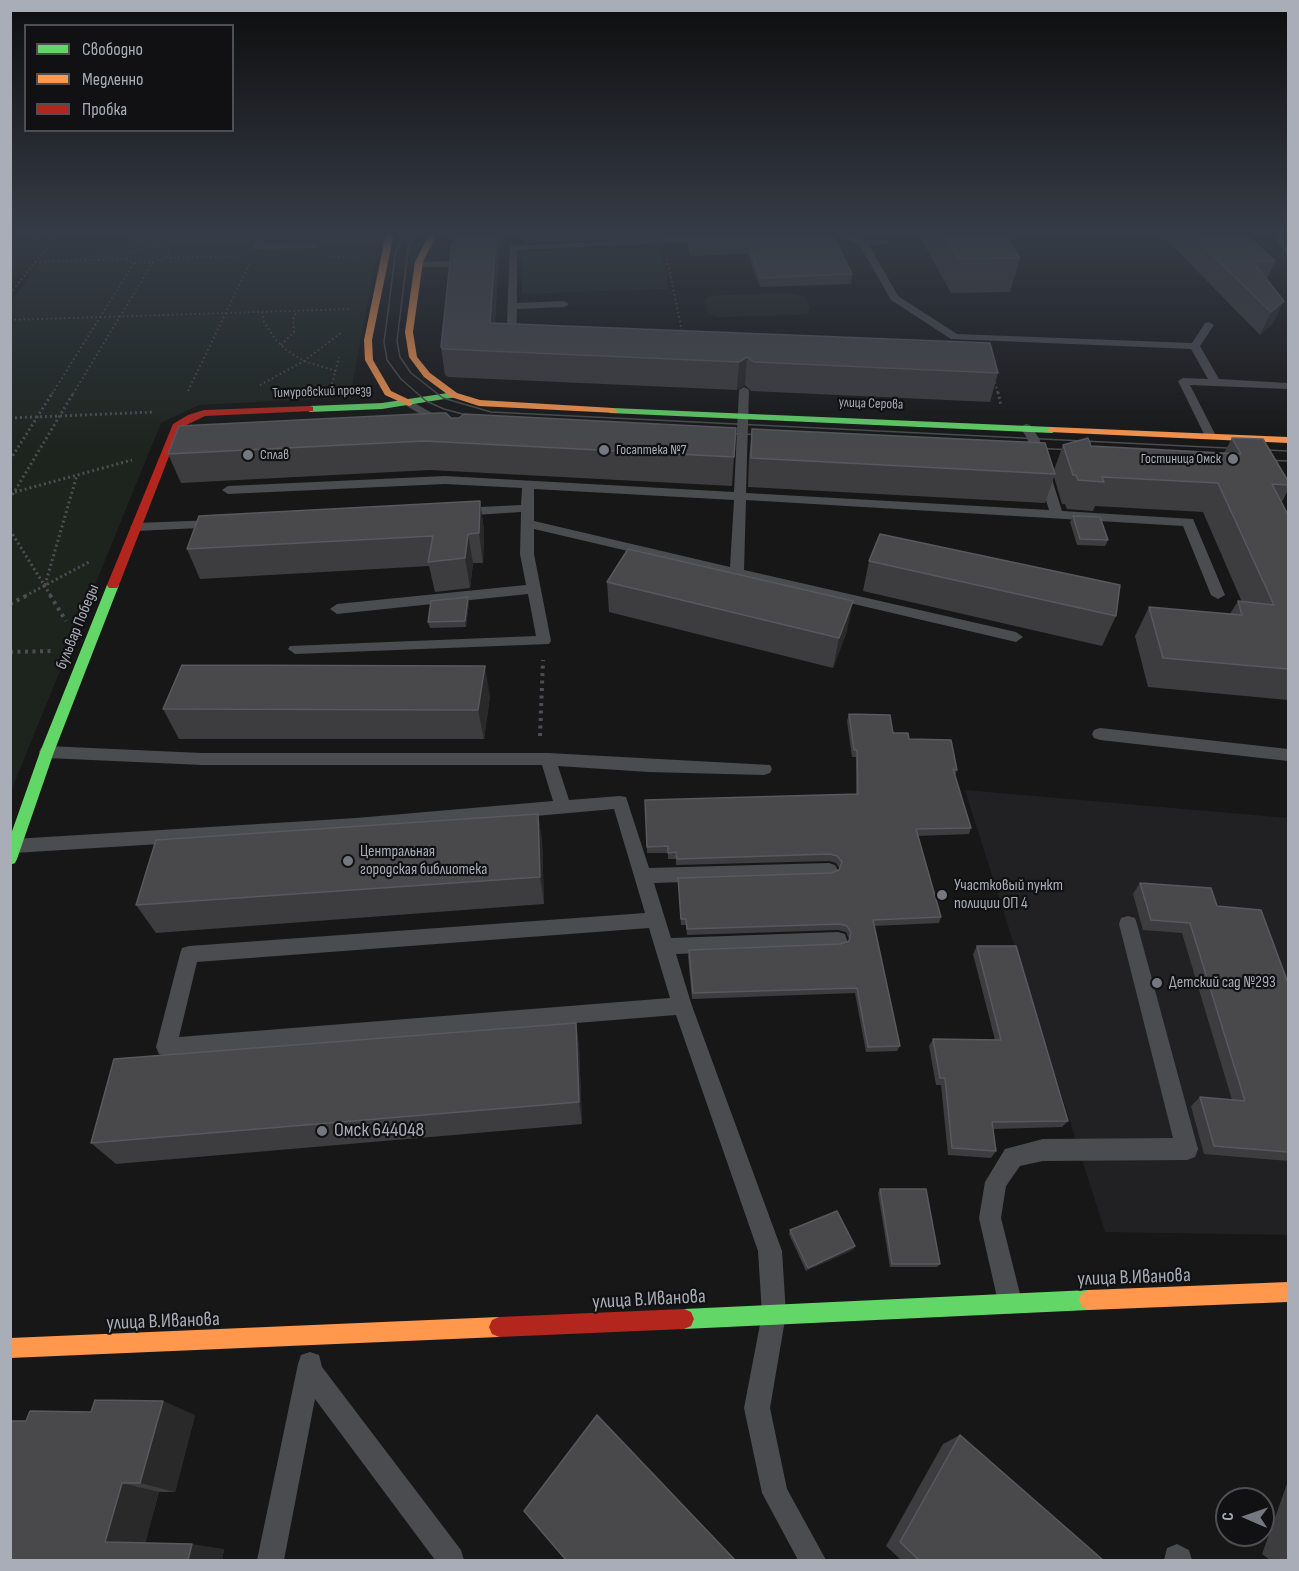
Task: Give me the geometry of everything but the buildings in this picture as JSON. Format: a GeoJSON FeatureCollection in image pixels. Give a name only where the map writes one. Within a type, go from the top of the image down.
{"type":"FeatureCollection","features":[{"type":"Feature","properties":{"kind":"street"},"geometry":{"type":"LineString","coordinates":[[375,306],[368,340],[369,360],[388,393],[409,403]]}},
{"type":"Feature","properties":{"kind":"street"},"geometry":{"type":"LineString","coordinates":[[413,306],[409,333],[413,357],[427,375],[454,395]]}},
{"type":"Feature","properties":{"kind":"street","name":"Тимуровский проезд"},"geometry":{"type":"LineString","coordinates":[[191,417],[204,413],[365,407],[409,403],[454,395]]}},
{"type":"Feature","properties":{"kind":"street","name":"улица Серова"},"geometry":{"type":"LineString","coordinates":[[454,395],[493,405],[1210,436],[1256,444],[1288,440]]}},
{"type":"Feature","properties":{"kind":"street","name":"бульвар Победы"},"geometry":{"type":"LineString","coordinates":[[12,853],[47,752],[176,426],[191,417]]}},
{"type":"Feature","properties":{"kind":"street","name":"улица В.Иванова"},"geometry":{"type":"LineString","coordinates":[[11,1350],[1010,1302],[1288,1292]]}},
{"type":"Feature","properties":{"kind":"lane"},"geometry":{"type":"LineString","coordinates":[[512,306],[511,345],[522,346]]}},
{"type":"Feature","properties":{"kind":"lane"},"geometry":{"type":"LineString","coordinates":[[906,306],[956,342],[1195,346]]}},
{"type":"Feature","properties":{"kind":"lane"},"geometry":{"type":"LineString","coordinates":[[1195,346],[1209,325]]}},
{"type":"Feature","properties":{"kind":"lane"},"geometry":{"type":"LineString","coordinates":[[1195,346],[1216,383]]}},
{"type":"Feature","properties":{"kind":"lane"},"geometry":{"type":"LineString","coordinates":[[1210,436],[1183,381],[1288,386]]}},
{"type":"Feature","properties":{"kind":"lane"},"geometry":{"type":"LineString","coordinates":[[737,572],[744,390]]}},
{"type":"Feature","properties":{"kind":"lane"},"geometry":{"type":"LineString","coordinates":[[409,403],[449,427],[456,437]]}},
{"type":"Feature","properties":{"kind":"lane"},"geometry":{"type":"LineString","coordinates":[[1026,427],[1033,438],[1057,514]]}},
{"type":"Feature","properties":{"kind":"lane"},"geometry":{"type":"LineString","coordinates":[[228,490],[447,476],[528,485],[1188,522],[1218,595]]}},
{"type":"Feature","properties":{"kind":"lane"},"geometry":{"type":"LineString","coordinates":[[295,649],[544,641],[527,554],[528,485]]}},
{"type":"Feature","properties":{"kind":"lane"},"geometry":{"type":"LineString","coordinates":[[452,512],[529,508]]}},
{"type":"Feature","properties":{"kind":"lane"},"geometry":{"type":"LineString","coordinates":[[136,527],[230,523]]}},
{"type":"Feature","properties":{"kind":"lane"},"geometry":{"type":"LineString","coordinates":[[529,524],[1016,637]]}},
{"type":"Feature","properties":{"kind":"lane"},"geometry":{"type":"LineString","coordinates":[[337,609],[534,589]]}},
{"type":"Feature","properties":{"kind":"lane"},"geometry":{"type":"LineString","coordinates":[[1100,734],[1288,755]]}},
{"type":"Feature","properties":{"kind":"lane"},"geometry":{"type":"LineString","coordinates":[[47,752],[202,759],[548,759],[648,766],[764,768]]}},
{"type":"Feature","properties":{"kind":"lane"},"geometry":{"type":"LineString","coordinates":[[548,759],[563,807]]}},
{"type":"Feature","properties":{"kind":"lane"},"geometry":{"type":"LineString","coordinates":[[12,853],[620,802],[682,1006],[770,1251],[774,1314],[757,1408],[775,1493],[813,1560]]}},
{"type":"Feature","properties":{"kind":"lane"},"geometry":{"type":"LineString","coordinates":[[643,876],[829,870]]}},
{"type":"Feature","properties":{"kind":"lane"},"geometry":{"type":"LineString","coordinates":[[656,920],[189,954],[166,1047],[682,1006]]}},
{"type":"Feature","properties":{"kind":"lane"},"geometry":{"type":"LineString","coordinates":[[1010,1302],[990,1218],[996,1182],[1013,1157],[1043,1150],[1187,1149],[1128,924]]}},
{"type":"Feature","properties":{"kind":"lane"},"geometry":{"type":"LineString","coordinates":[[664,946],[838,940]]}},
{"type":"Feature","properties":{"kind":"lane"},"geometry":{"type":"LineString","coordinates":[[270,1560],[316,1336]]}},
{"type":"Feature","properties":{"kind":"lane"},"geometry":{"type":"LineString","coordinates":[[309,1370],[452,1560]]}},
{"type":"Feature","properties":{"kind":"path"},"geometry":{"type":"LineString","coordinates":[[10,460],[107,306]]}},
{"type":"Feature","properties":{"kind":"path"},"geometry":{"type":"LineString","coordinates":[[10,499],[126,306]]}},
{"type":"Feature","properties":{"kind":"path"},"geometry":{"type":"LineString","coordinates":[[188,391],[231,306]]}},
{"type":"Feature","properties":{"kind":"path"},"geometry":{"type":"LineString","coordinates":[[678,306],[682,331],[690,336]]}},
{"type":"Feature","properties":{"kind":"path"},"geometry":{"type":"LineString","coordinates":[[10,320],[351,309]]}},
{"type":"Feature","properties":{"kind":"path"},"geometry":{"type":"LineString","coordinates":[[281,345],[294,333],[293,319],[297,311]]}},
{"type":"Feature","properties":{"kind":"path"},"geometry":{"type":"LineString","coordinates":[[262,312],[264,322],[281,345],[304,361],[336,371]]}},
{"type":"Feature","properties":{"kind":"path"},"geometry":{"type":"LineString","coordinates":[[256,387],[304,361],[346,329]]}},
{"type":"Feature","properties":{"kind":"path"},"geometry":{"type":"LineString","coordinates":[[993,371],[1002,406]]}},
{"type":"Feature","properties":{"kind":"path"},"geometry":{"type":"LineString","coordinates":[[10,418],[155,412]]}},
{"type":"Feature","properties":{"kind":"path"},"geometry":{"type":"LineString","coordinates":[[14,492],[135,459]]}},
{"type":"Feature","properties":{"kind":"path"},"geometry":{"type":"LineString","coordinates":[[45,585],[77,475]]}},
{"type":"Feature","properties":{"kind":"path"},"geometry":{"type":"LineString","coordinates":[[10,530],[68,624]]}},
{"type":"Feature","properties":{"kind":"path"},"geometry":{"type":"LineString","coordinates":[[10,604],[94,559]]}},
{"type":"Feature","properties":{"kind":"path"},"geometry":{"type":"LineString","coordinates":[[544,641],[540,735],[548,759]]}},
{"type":"Feature","properties":{"kind":"path"},"geometry":{"type":"LineString","coordinates":[[10,652],[57,651]]}},
{"type":"Feature","properties":{"kind":"shaded area"},"geometry":{"type":"Polygon","coordinates":[[[11,306],[367,306],[350,397],[199,405],[161,423],[11,791],[11,306]]]}},
{"type":"Feature","properties":{"kind":"shaded area"},"geometry":{"type":"Polygon","coordinates":[[[706,306],[810,308],[808,313],[798,315],[717,317],[708,313],[706,306]]]}},
{"type":"Feature","properties":{"kind":"shaded area","name":"Детский сад №293"},"geometry":{"type":"Polygon","coordinates":[[[965,790],[1288,818],[1288,1235],[1105,1232],[965,790]]]}},
{"type":"Feature","properties":{"kind":"tram line"},"geometry":{"type":"LineString","coordinates":[[389,306],[384,342],[387,360],[401,379],[426,401],[444,409],[481,419]]}},
{"type":"Feature","properties":{"kind":"tram line"},"geometry":{"type":"LineString","coordinates":[[401,306],[397,341],[400,357],[411,373],[443,398],[491,412],[1288,451]]}},
{"type":"Feature","properties":{"kind":"tram line"},"geometry":{"type":"LineString","coordinates":[[718,433],[768,435]]}},
{"type":"Feature","properties":{"kind":"tram line"},"geometry":{"type":"LineString","coordinates":[[1029,448],[1077,450]]}},
{"type":"Feature","properties":{"kind":"tram line"},"geometry":{"type":"LineString","coordinates":[[1260,460],[1288,461]]}},
{"type":"Feature","properties":{"kind":"traffic: fast"},"geometry":{"type":"LineString","coordinates":[[310,409],[382,406],[454,395]]}},
{"type":"Feature","properties":{"kind":"traffic: fast"},"geometry":{"type":"LineString","coordinates":[[613,411],[1052,430]]}},
{"type":"Feature","properties":{"kind":"traffic: fast"},"geometry":{"type":"LineString","coordinates":[[10,859],[47,752],[113,585]]}},
{"type":"Feature","properties":{"kind":"traffic: fast"},"geometry":{"type":"LineString","coordinates":[[684,1319],[1089,1300]]}},
{"type":"Feature","properties":{"kind":"traffic: slow"},"geometry":{"type":"LineString","coordinates":[[375,306],[368,340],[369,360],[388,393],[409,403]]}},
{"type":"Feature","properties":{"kind":"traffic: slow"},"geometry":{"type":"LineString","coordinates":[[413,306],[409,332],[413,357],[427,375],[454,395],[479,403],[613,411]]}},
{"type":"Feature","properties":{"kind":"traffic: slow"},"geometry":{"type":"LineString","coordinates":[[1052,430],[1288,440]]}},
{"type":"Feature","properties":{"kind":"traffic: slow"},"geometry":{"type":"LineString","coordinates":[[1089,1300],[1288,1292]]}},
{"type":"Feature","properties":{"kind":"traffic: slow"},"geometry":{"type":"LineString","coordinates":[[10,1348],[499,1327]]}},
{"type":"Feature","properties":{"kind":"traffic: jam"},"geometry":{"type":"LineString","coordinates":[[113,585],[176,426],[191,417],[204,413],[310,409]]}},
{"type":"Feature","properties":{"kind":"traffic: jam"},"geometry":{"type":"LineString","coordinates":[[499,1327],[684,1319]]}},
{"type":"Feature","properties":{"kind":"place","name":"Госаптека №7"},"geometry":{"type":"Point","coordinates":[604,450]}},
{"type":"Feature","properties":{"kind":"place","name":"Сплав"},"geometry":{"type":"Point","coordinates":[248,455]}},
{"type":"Feature","properties":{"kind":"place","name":"Гостиница Омск"},"geometry":{"type":"Point","coordinates":[1233,459]}},
{"type":"Feature","properties":{"kind":"place","name":"Центральная городская библиотека"},"geometry":{"type":"Point","coordinates":[348,861]}},
{"type":"Feature","properties":{"kind":"place","name":"Участковый пункт полиции ОП 4"},"geometry":{"type":"Point","coordinates":[942,895]}},
{"type":"Feature","properties":{"kind":"place","name":"Детский сад №293"},"geometry":{"type":"Point","coordinates":[1157,983]}},
{"type":"Feature","properties":{"kind":"place","name":"Омск 644048"},"geometry":{"type":"Point","coordinates":[322,1131]}}]}
